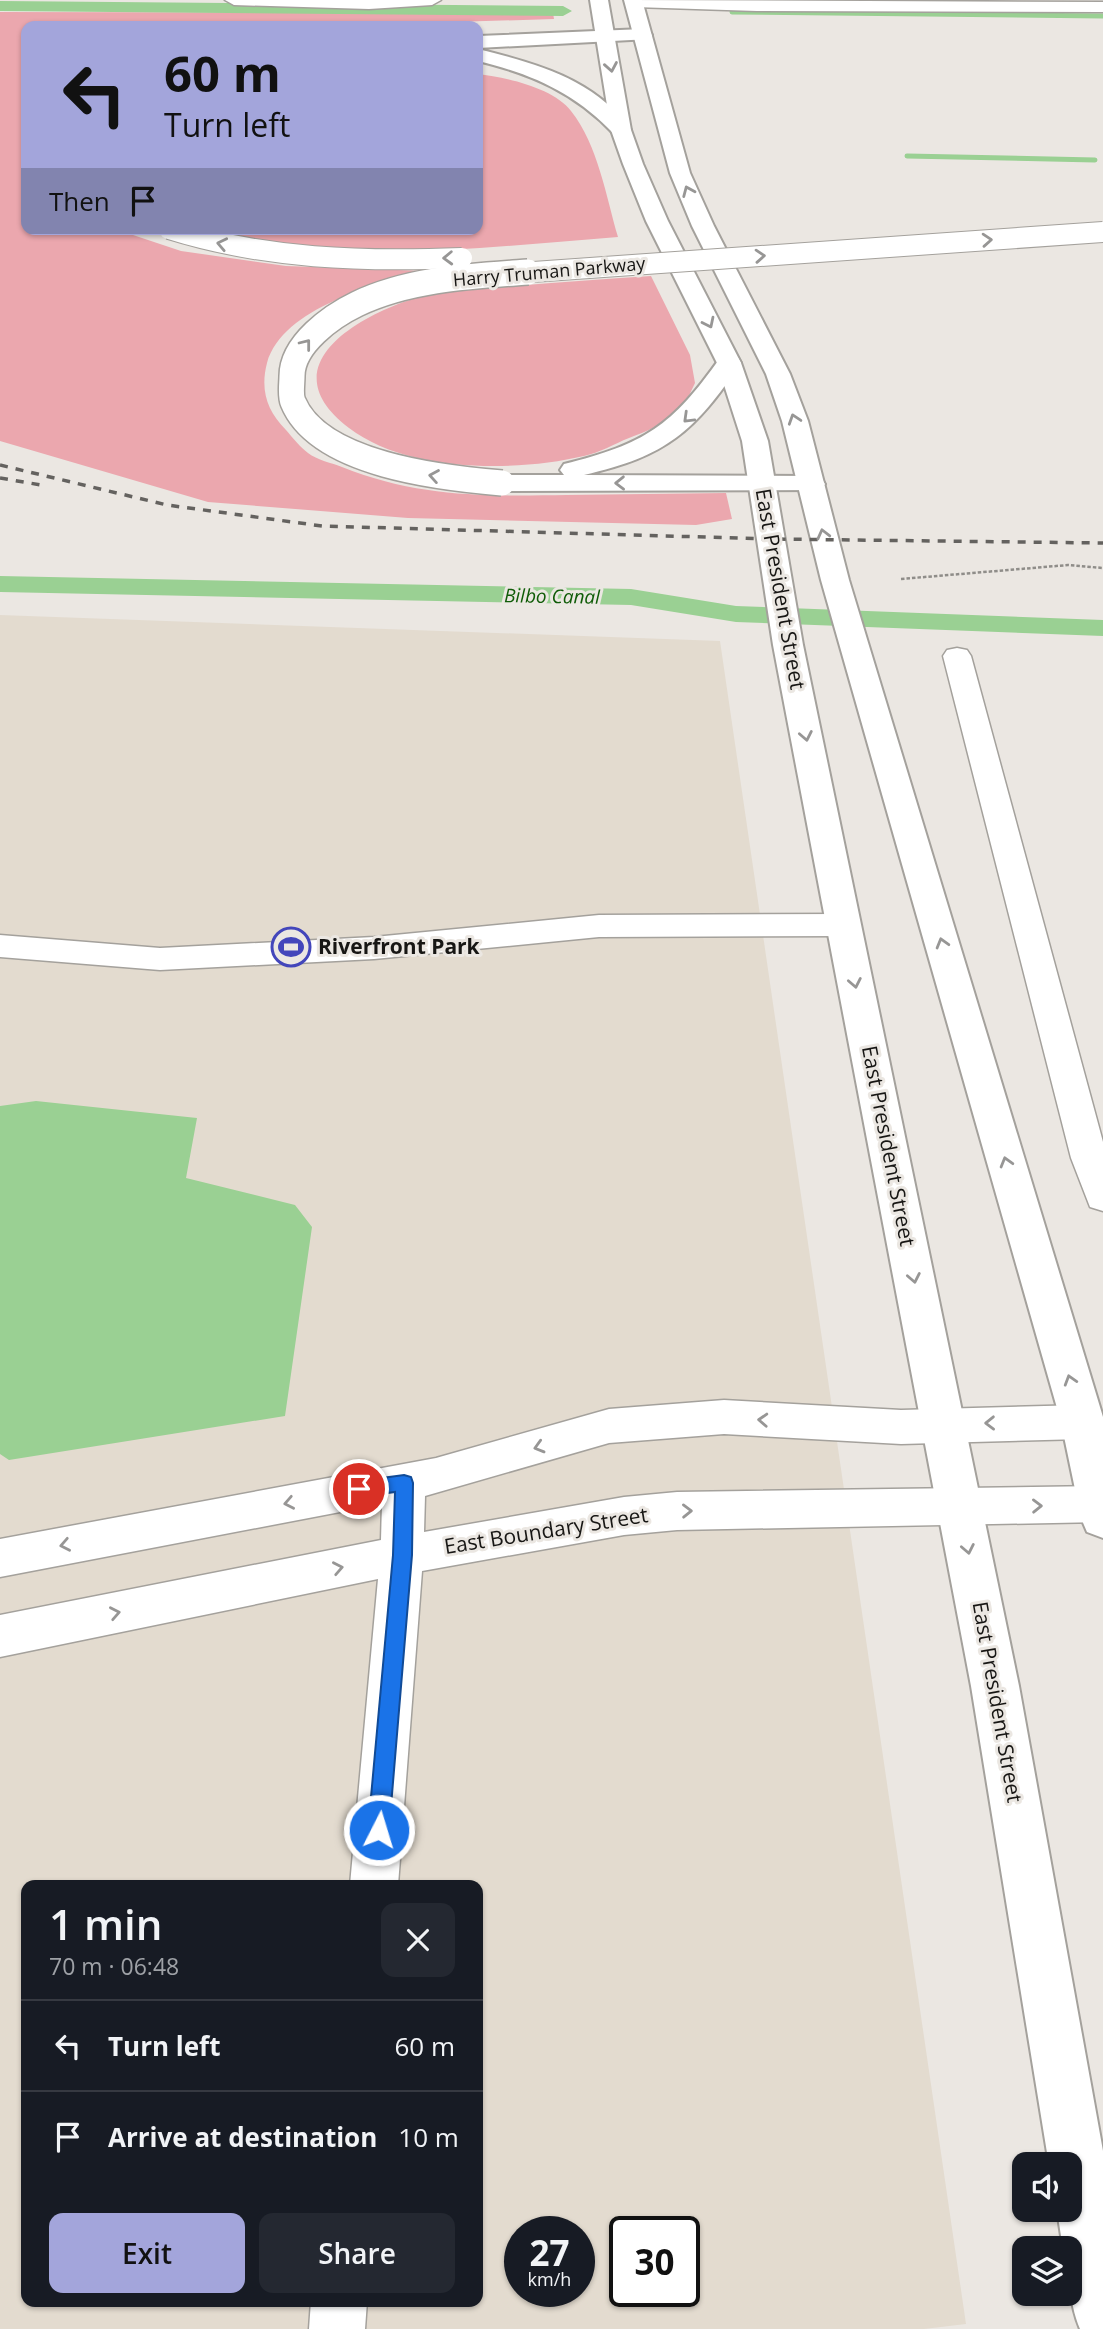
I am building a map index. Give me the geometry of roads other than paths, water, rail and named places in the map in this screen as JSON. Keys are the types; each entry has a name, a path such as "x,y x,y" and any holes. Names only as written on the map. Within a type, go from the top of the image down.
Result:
{"main road":[{"name":"East President Street","path":"599,0 621,130 657,221 729,363 755,441 788,645 995,1686 1103,2314"},
{"path":"634,1 680,173 703,226 778,374 795,421 837,583 1092,1447 1102,1511"},
{"path":"483,42 643,35"},
{"path":"483,56 518,64 585,93 621,130"},
{"name":"Harry Truman Parkway","path":"186,235 262,251 419,259 1103,212"},
{"name":"Harry Truman Parkway","path":"502,483 453,479 406,471 367,458 332,442 310,425 293,400 290,381 300,352 313,335 358,304 428,283 507,274 1103,232"},
{"path":"502,483 585,468 640,451 683,424 701,405 729,363"},
{"path":"502,483 812,484"}],"street":[{"path":"234,0 369,4 432,0"},
{"path":"634,1 757,6 1103,8"},
{"path":"957,656 1089,1158 1103,1197"},
{"path":"0,946 160,959 374,948 599,926 844,925"},
{"path":"0,1558 404,1483 610,1426 724,1418 901,1427 943,1424 1092,1447"},
{"path":"374,1880 402,1555 404,1483"},
{"name":"East Boundary Street","path":"0,1636 402,1555 624,1516 677,1511 960,1508 1102,1511"},
{"path":"337,2329 339,2307"}],"waterway":[{"path":"0,6 563,11"},
{"path":"732,12 1103,16"},
{"path":"907,156 1095,160"},
{"name":"Bilbo Canal","path":"0,584 631,597 736,614 1103,628"}],"railway":[{"path":"0,465 167,505 322,526 772,539 1103,543"},
{"path":"0,478 41,485"}],"place":[{"name":"Riverfront Park","path":"291,947"}]}
